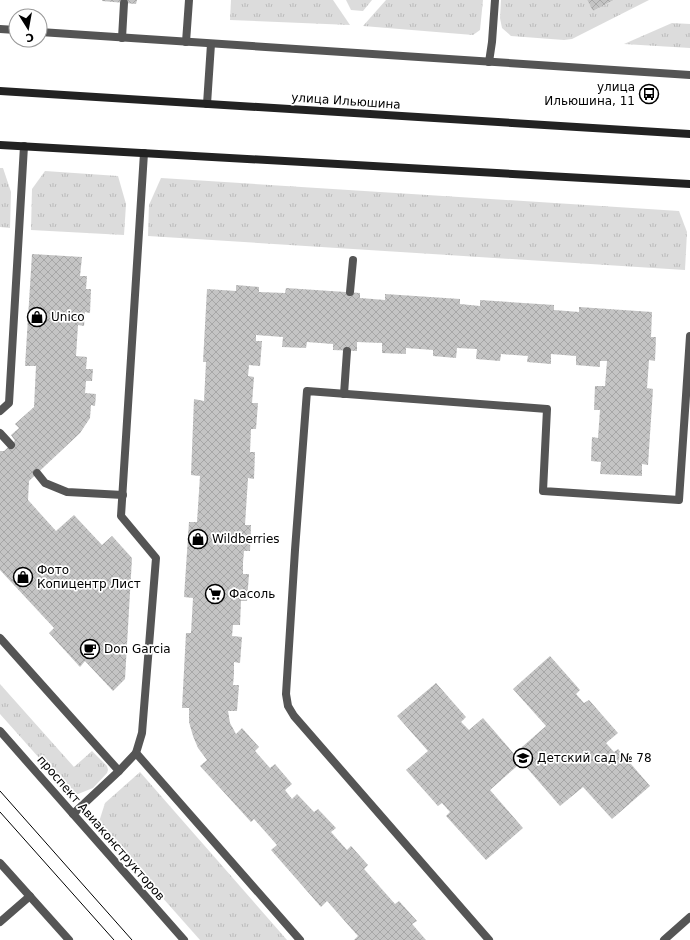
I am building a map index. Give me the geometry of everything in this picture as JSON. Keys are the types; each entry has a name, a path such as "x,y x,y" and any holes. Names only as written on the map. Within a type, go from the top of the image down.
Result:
{"main road":[{"name":"улица Ильюшина","path":"0,91 690,134"},
{"path":"0,145 690,184"}],"street":[{"path":"186,42 189,0"},
{"path":"489,62 495,0"},
{"path":"122,38 124,3"},
{"path":"48,33 690,75"},
{"path":"207,104 211,44"},
{"path":"2,406 9,403 24,146"},
{"path":"73,814 136,753 142,733 156,558 121,516 144,153"},
{"path":"350,292 352,260"},
{"path":"489,940 294,716 288,706 286,694 307,391 547,410 543,491 678,500 690,336"},
{"path":"344,394 347,351"},
{"path":"0,433 11,445"},
{"path":"37,473 46,483 67,492 123,494"},
{"path":"0,638 119,770"},
{"name":"проспект Авиаконструкторов","path":"0,731 184,940"},
{"path":"136,753 300,940"},
{"path":"0,862 69,940"},
{"path":"0,922 30,896"},
{"path":"664,940 690,917"}],"green space":[{"path":"231,0 333,0 350,25 230,20"},
{"path":"346,0 372,0 363,11 351,10"},
{"path":"386,0 483,0 480,30 473,35 363,26"},
{"path":"501,0 587,0 593,11 614,0 649,0 572,39 564,40 511,36 502,28 500,18"},
{"path":"672,23 690,24 690,48 624,44"},
{"path":"0,168 3,168 11,192 10,228 0,227"},
{"path":"45,171 118,176 126,204 124,235 31,230 32,189"},
{"path":"161,178 679,211 687,232 685,270 148,236 149,205"},
{"path":"0,684 74,767 92,751 107,766 107,773 93,788 73,796 0,714"},
{"path":"140,772 287,940 200,940 98,825 105,803"}],"building":[{"path":"102,0 137,0 136,4"},
{"path":"587,0 614,0 593,11"},
{"path":"32,254 82,257 80,276 87,276 86,289 91,289 90,313 85,312 84,326 78,325 76,356 87,357 86,369 93,369 92,381 86,381 85,393 96,394 95,406 91,405 90,418 80,433 29,481 28,500 56,531 74,515 102,545 112,536 132,558 125,679 113,691 85,661 80,667 49,633 54,628 0,570 0,451 4,451 15,441 11,435 19,428 15,424 34,407 36,366 25,366"},
{"path":"236,285 259,287 259,292 285,293 286,288 360,293 360,298 385,300 385,294 460,299 460,304 480,306 480,300 554,305 554,310 579,312 579,307 652,312 651,337 656,337 655,361 649,360 647,388 653,389 648,465 642,464 642,476 600,474 601,462 591,461 592,437 598,438 600,410 594,410 595,386 605,386 607,361 600,361 600,367 576,365 576,356 551,354 551,364 527,362 528,356 501,354 500,361 476,359 477,349 457,348 456,358 433,356 433,350 406,348 406,354 382,353 382,343 357,342 357,351 333,350 333,344 307,342 306,348 282,347 283,337 256,335 256,341 262,341 260,366 249,365 248,376 254,377 252,403 258,403 256,429 251,429 250,452 255,452 254,479 248,478 245,525 251,525 250,551 244,551 243,562 243,574 249,574 247,601 241,601 240,625 233,625 232,636 242,637 240,663 234,662 233,685 239,685 237,711 228,711 230,723 236,734 242,728 259,747 255,751 270,768 275,764 292,784 285,790 292,799 297,794 314,812 318,809 336,828 331,832 347,850 351,846 368,865 364,869 395,904 399,901 417,921 412,924 426,940 354,940 358,936 327,901 321,907 271,850 277,845 254,819 251,822 200,766 207,760 198,748 193,736 189,722 189,708 182,708 186,633 191,633 193,598 184,597 189,522 197,522 200,476 191,475 194,399 204,401 206,362 203,362 207,289 236,291"},
{"path":"550,656 580,690 576,694 584,703 589,700 618,733 606,743 614,752 618,749 650,786 612,819 583,787 560,806 527,768 531,765 525,759 490,790 523,828 486,860 446,816 450,812 442,803 438,806 406,770 428,751 397,716 436,683 466,717 461,722 469,730 483,718 514,754 546,726 513,689"}],"tram line":[{"path":"0,791 132,940"},
{"path":"0,812 114,940"}],"place":[{"name":"улица Ильюшина, 11","path":"649,94"},
{"name":"Unico","path":"37,317"},
{"name":"Wildberries","path":"198,539"},
{"name":"Фото Копицентр Лист","path":"23,577"},
{"name":"Фасоль","path":"215,594"},
{"name":"Don Garcia","path":"90,649"},
{"name":"Детский сад № 78","path":"523,758"}]}
